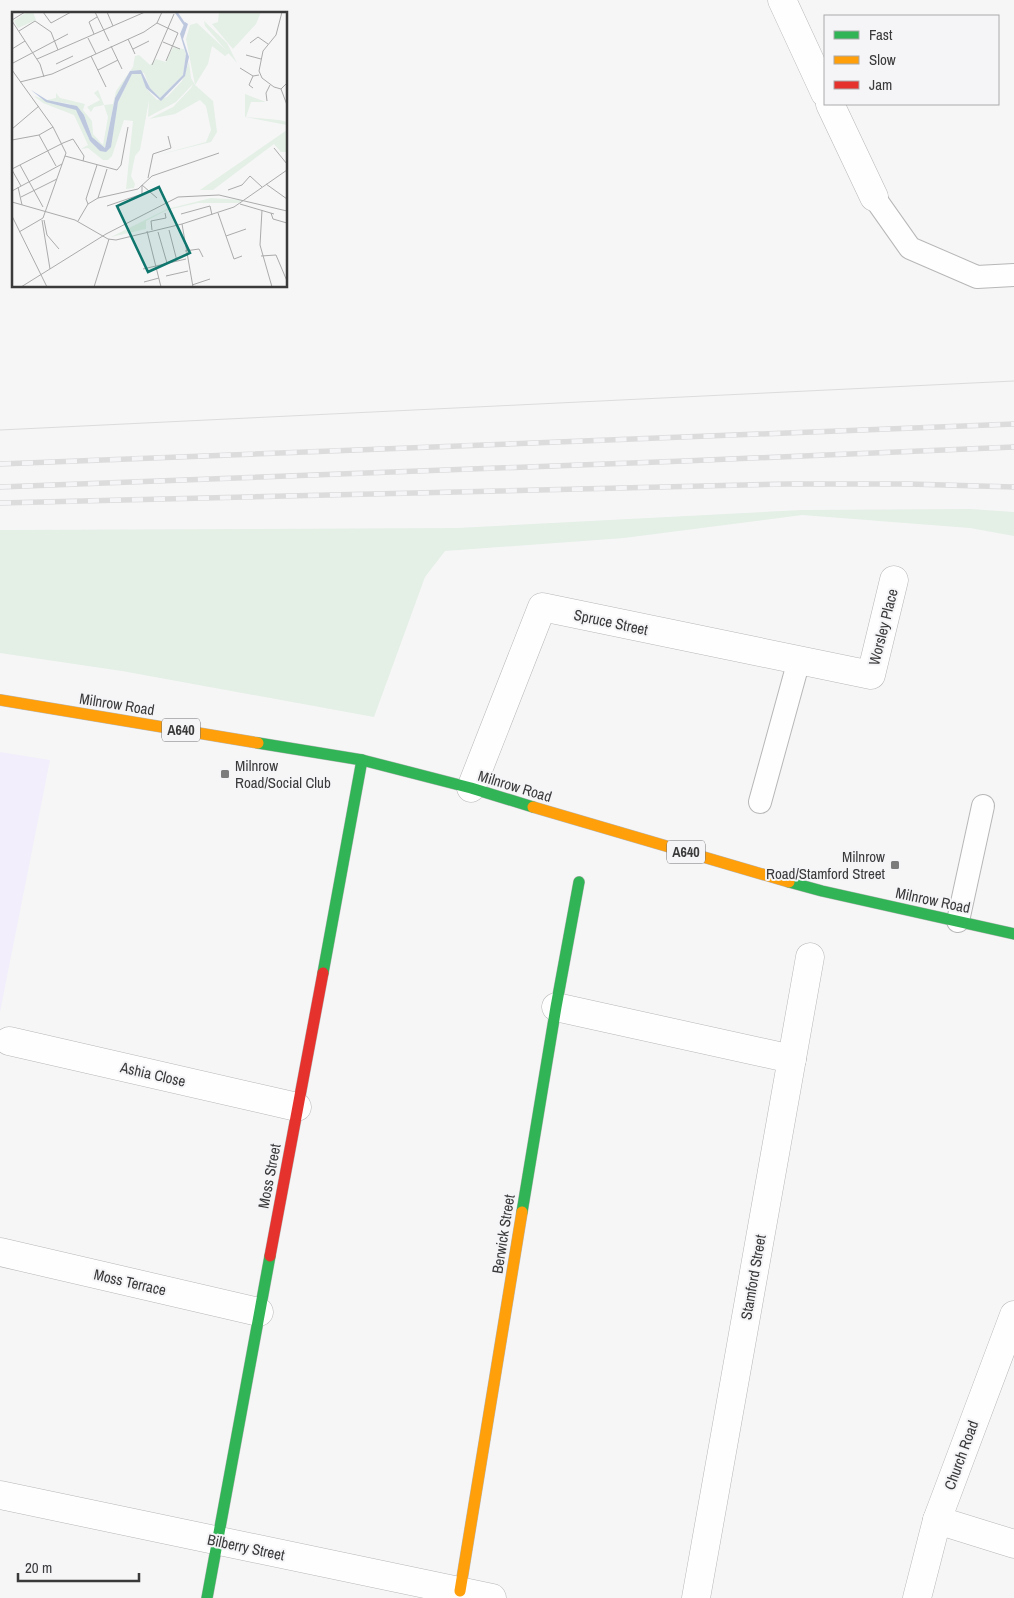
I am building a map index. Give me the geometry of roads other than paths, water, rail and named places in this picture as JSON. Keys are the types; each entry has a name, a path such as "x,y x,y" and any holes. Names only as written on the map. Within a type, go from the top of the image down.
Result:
{"street":[{"path":"782,0 824,91"},
{"path":"830,105 874,197"},
{"name":"Worsley Place","path":"871,675 894,580"},
{"name":"Spruce Street","path":"471,788 542,607 871,675"},
{"name":"Milnrow Road","path":"0,700 362,760 471,788 593,826 822,891 1014,934"},
{"name":"Moss Street","path":"207,1598 362,760"},
{"name":"Berwick Street","path":"460,1591 556,1007 579,882"},
{"name":"Stamford Street","path":"696,1598 810,956"},
{"path":"556,1007 792,1060"},
{"name":"Ashia Close","path":"9,1041 297,1107"},
{"name":"Moss Terrace","path":"0,1252 259,1312"},
{"name":"Church Road","path":"917,1598 937,1520 1014,1315"},
{"name":"Bilberry Street","path":"0,1495 492,1598"},
{"path":"937,1520 1014,1544"}],"lane":[{"path":"874,197 910,248 977,277 1014,275"},
{"path":"760,802 799,660"},
{"path":"958,921 983,806"}],"tram line":[{"path":"0,430 1014,381"}],"railway":[{"path":"0,464 1014,424"},
{"path":"0,487 1014,447"},
{"path":"0,503 787,484 909,484 1014,487"}],"place":[{"name":"Milnrow Road/Social Club","path":"225,774"},
{"name":"Milnrow Road/Stamford Street","path":"895,865"}]}
